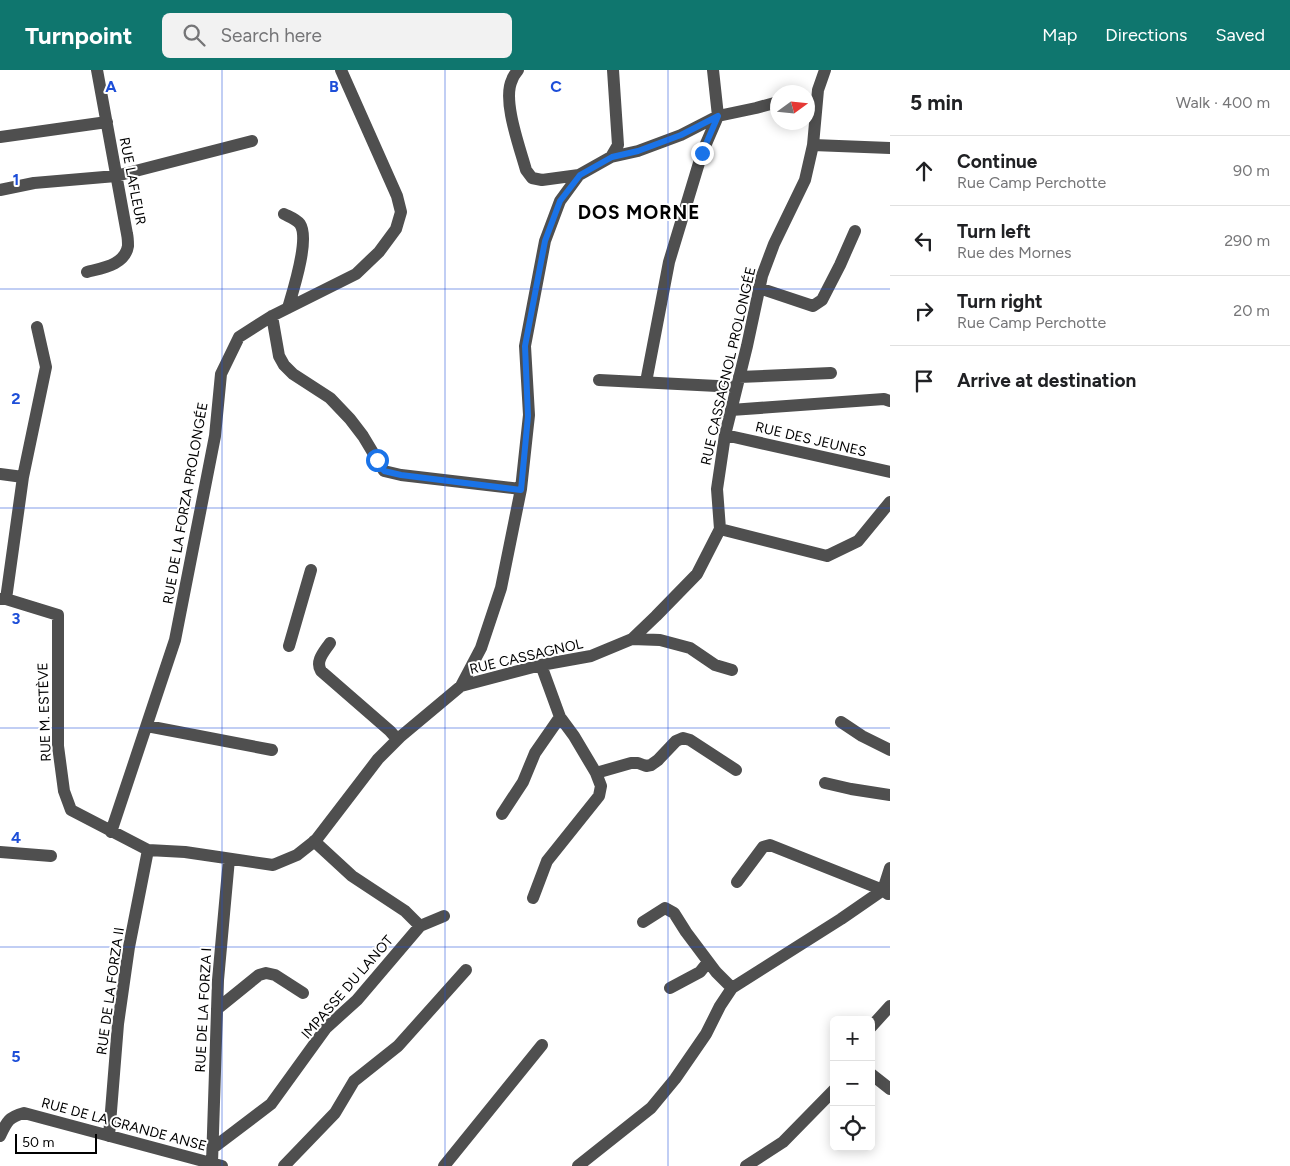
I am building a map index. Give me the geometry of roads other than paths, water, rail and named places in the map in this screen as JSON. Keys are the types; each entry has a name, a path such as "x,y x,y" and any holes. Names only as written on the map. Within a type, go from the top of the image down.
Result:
{"street":[{"name":"RUE LAFLEUR","path":"87,272 114,264 124,257 128,247 97,70"},
{"name":"RUE DE LA FORZA PROLONGÉE","path":"111,832 175,640 214,436 221,374 239,336 272,316 356,274 379,252 396,229 401,212 397,196 341,70"},
{"path":"518,70 511,80 508,94 509,108 526,170 532,178 542,180 580,175 612,157 638,151 681,135 718,116 770,104"},
{"path":"612,70 618,145 612,157"},
{"path":"646,382 669,262 702,153 718,116 713,70"},
{"name":"RUE CASSAGNOL PROLONGÉE","path":"815,88 825,71"},
{"path":"0,137 106,122"},
{"name":"RUE CASSAGNOL PROLONGÉE","path":"720,529 717,489 725,435 759,288 774,244 806,180 813,145 813,130"},
{"path":"0,190 34,183 116,176 252,141"},
{"path":"813,145 890,148"},
{"path":"461,686 480,648 501,588 521,490 528,416 525,346 545,241 560,201 580,175"},
{"path":"284,214 295,219 301,225 303,236 302,253 288,308"},
{"path":"759,288 813,306 822,300 855,231"},
{"path":"272,316 279,356 284,365 293,374 330,398 350,419 363,436 384,471 401,475 521,490"},
{"path":"3,599 23,477 46,367 37,327"},
{"path":"599,380 738,382 831,373"},
{"path":"731,410 890,401"},
{"name":"RUE DES JEUNES","path":"725,435 890,472"},
{"path":"0,474 23,477"},
{"path":"720,529 828,556 858,541 890,502"},
{"name":"RUE CASSAGNOL","path":"148,850 185,852 272,865 297,855 314,841 378,759 398,739 461,686 541,665 592,656 632,639 697,574 720,529"},
{"path":"289,646 311,570"},
{"name":"RUE M. ESTÈVE","path":"3,599 58,615 58,746 64,791 70,810 148,850"},
{"path":"632,639 660,640 690,648 715,665 732,670"},
{"path":"330,643 319,660 320,672 398,739"},
{"path":"533,898 547,861 599,796 600,786 596,773 574,736 560,717 541,665"},
{"path":"502,814 522,782 535,753 560,717"},
{"path":"840,722 890,750"},
{"path":"146,726 272,750"},
{"path":"596,773 631,763 646,766 651,764 658,760 676,741 683,738 690,740 736,770"},
{"path":"825,783 890,795"},
{"path":"314,841 352,876 405,911 420,926"},
{"path":"737,882 762,846 770,845 887,893"},
{"name":"RUE DE LA FORZA II","path":"109,1136 118,1024 129,947 148,850"},
{"path":"0,852 51,856"},
{"name":"RUE DE LA FORZA I","path":"217,1164 213,1148 218,980 229,859"},
{"path":"887,893 890,868"},
{"path":"578,1166 651,1108 675,1079 706,1034 720,1006 732,988 887,893"},
{"path":"643,922 665,908 674,913 708,962 732,988"},
{"name":"IMPASSE DU LANOT","path":"213,1148 271,1104 326,1028 358,1000 420,926 444,916"},
{"path":"670,988 700,972 708,962"},
{"path":"284,1166 335,1113 354,1081 398,1046 466,970"},
{"path":"218,1010 259,975 266,973 275,975 303,993"},
{"path":"875,1023 890,1006"},
{"path":"444,1166 542,1045"},
{"path":"875,1077 890,1088"},
{"path":"746,1166 783,1142 830,1094"},
{"name":"RUE DE LA GRANDE ANSE","path":"0,1136 13,1116 24,1113 217,1164"}],"district":[{"name":"DOS MORNE","path":"639,212"}]}
